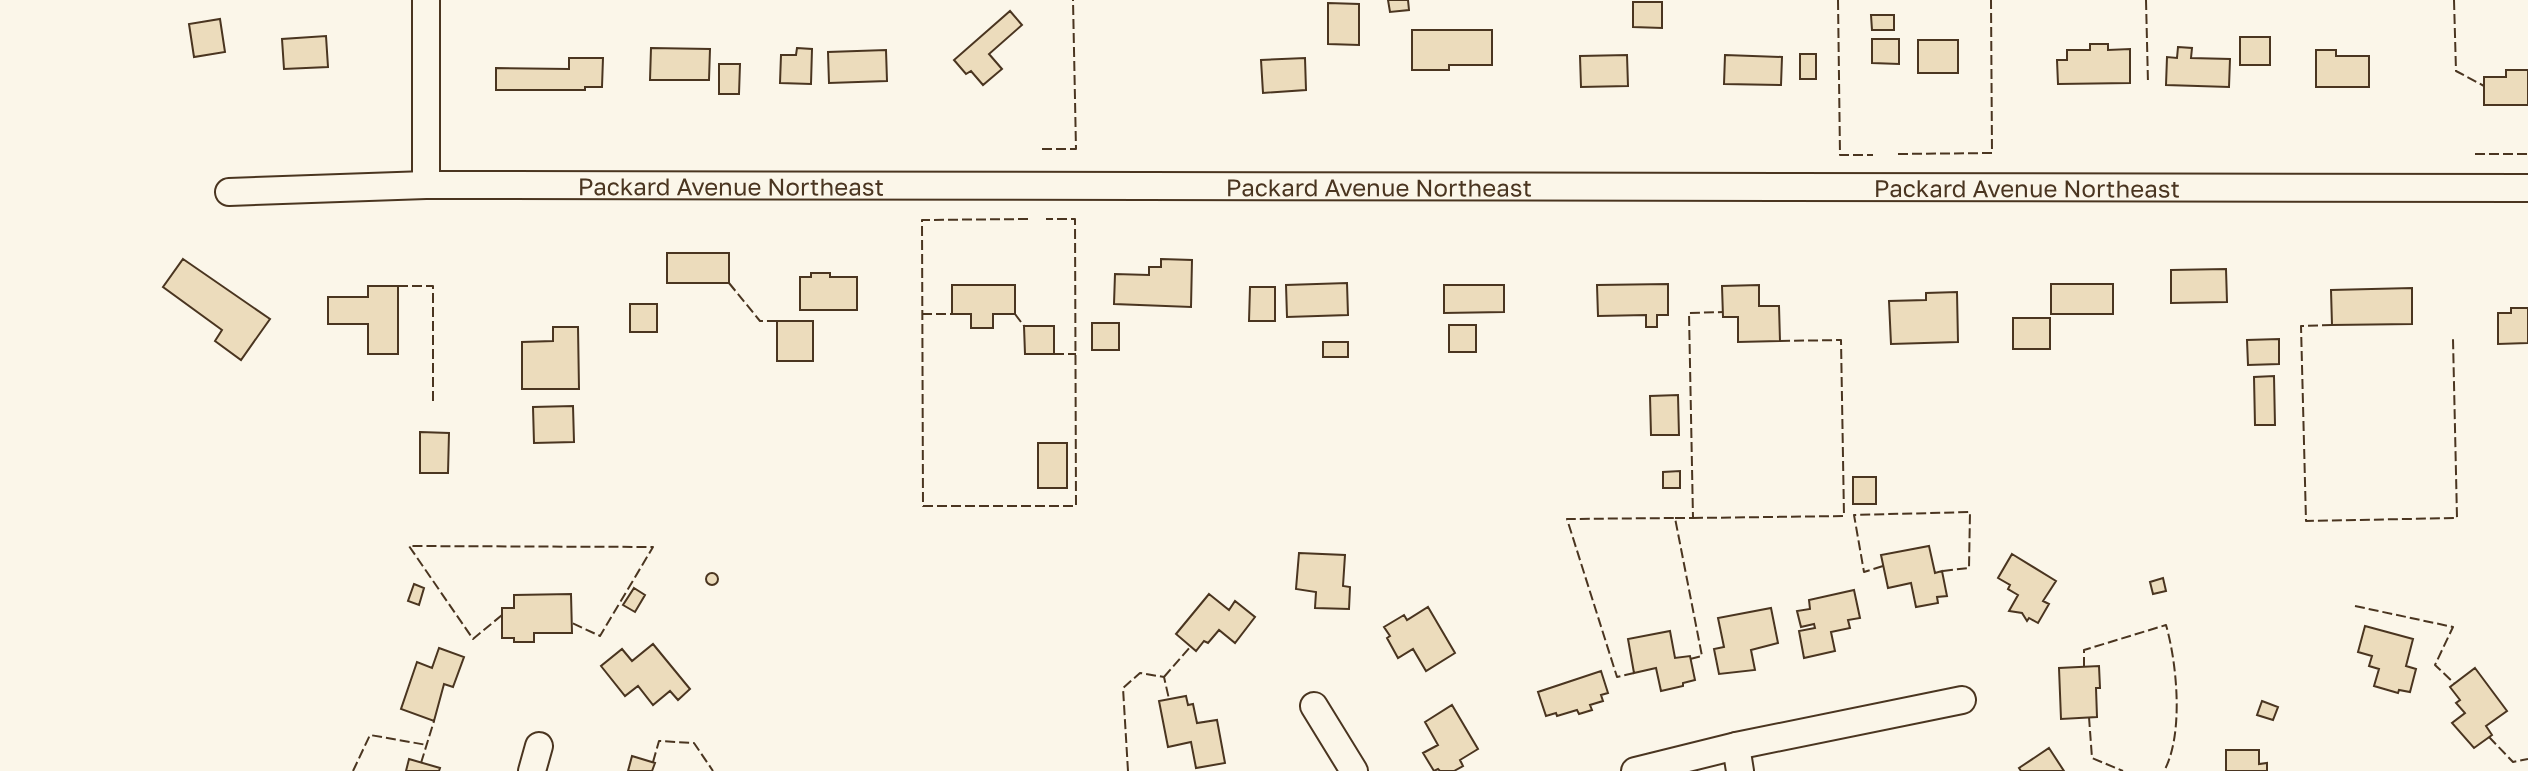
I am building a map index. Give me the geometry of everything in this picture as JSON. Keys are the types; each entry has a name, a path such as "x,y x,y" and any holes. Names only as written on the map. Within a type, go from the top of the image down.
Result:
{"street":[{"path":"426,0 426,185"},
{"name":"Packard Avenue Northeast","path":"229,192 426,185 2528,188"},
{"path":"1635,771 1738,759 1962,700"},
{"path":"1314,706 1354,771"}],"building":[{"path":"1388,0 1408,0 1409,10 1390,12"},
{"path":"1633,2 1662,2 1662,28 1633,27"},
{"path":"1328,3 1359,4 1359,45 1328,44"},
{"path":"1010,11 1022,25 989,54 1002,69 983,85 971,71 966,74 954,60"},
{"path":"1871,15 1894,15 1894,30 1872,30"},
{"path":"220,19 225,52 194,57 189,24"},
{"path":"1412,30 1492,30 1492,65 1449,65 1449,70 1412,70"},
{"path":"326,36 328,67 284,69 282,39"},
{"path":"2240,37 2270,37 2270,65 2240,65"},
{"path":"1872,39 1899,39 1899,64 1872,63"},
{"path":"1918,40 1958,40 1958,73 1918,73"},
{"path":"2090,44 2108,44 2108,50 2130,49 2130,83 2058,84 2057,60 2067,60 2067,50 2090,50"},
{"path":"2178,47 2192,48 2191,58 2230,59 2229,87 2166,85 2167,57 2177,58"},
{"path":"651,48 710,49 709,80 650,80"},
{"path":"797,48 812,49 811,84 780,83 781,55 796,55"},
{"path":"886,50 887,81 829,83 828,52"},
{"path":"2316,50 2336,50 2336,56 2369,56 2369,87 2316,87"},
{"path":"1800,54 1816,54 1816,79 1800,79"},
{"path":"1627,55 1628,86 1581,87 1580,56"},
{"path":"1725,55 1782,57 1781,85 1724,84"},
{"path":"569,58 603,58 602,87 585,87 585,90 496,90 496,68 569,69"},
{"path":"1305,58 1306,90 1263,93 1261,60"},
{"path":"719,64 740,64 739,94 719,94"},
{"path":"2506,70 2528,70 2528,105 2484,105 2484,77 2506,77"},
{"path":"667,253 729,253 729,283 667,283"},
{"path":"183,259 270,319 241,360 215,341 222,330 163,287"},
{"path":"1161,259 1192,260 1191,307 1114,304 1115,274 1149,275 1149,267 1161,267"},
{"path":"2226,269 2227,302 2171,303 2171,270"},
{"path":"811,273 857,277 857,310 800,310 800,277 811,277"},
{"path":"1347,283 1348,315 1287,317 1286,285"},
{"path":"1668,284 1668,315 1657,315 1657,327 1646,327 1646,315 1598,316 1597,285"},
{"path":"2051,284 2113,284 2113,314 2051,314"},
{"path":"952,285 1015,285 1015,314 993,314 993,328 971,328 971,314 952,314"},
{"path":"1444,285 1504,285 1504,312 1444,313"},
{"path":"1759,285 1759,306 1779,306 1780,341 1738,342 1738,317 1723,317 1722,286"},
{"path":"368,286 398,286 398,354 368,354 368,324 328,324 328,297 368,297"},
{"path":"1250,287 1275,287 1275,321 1249,321"},
{"path":"2412,288 2412,324 2332,325 2331,290"},
{"path":"1957,292 1958,342 1891,344 1889,301 1926,300 1926,293"},
{"path":"630,304 657,304 657,332 630,332"},
{"path":"2511,308 2528,308 2528,343 2498,344 2498,313 2511,313"},
{"path":"2013,318 2050,318 2050,349 2013,349"},
{"path":"777,321 813,321 813,361 777,361"},
{"path":"1092,323 1119,323 1119,350 1092,350"},
{"path":"1449,325 1476,325 1476,352 1449,352"},
{"path":"1024,326 1054,326 1054,354 1025,354"},
{"path":"553,327 578,327 579,389 522,389 522,342 553,341"},
{"path":"2279,339 2279,364 2248,365 2247,340"},
{"path":"1323,342 1348,342 1348,357 1323,357"},
{"path":"2274,376 2275,425 2255,425 2254,377"},
{"path":"1678,395 1679,435 1651,435 1650,396"},
{"path":"573,406 574,442 534,443 533,407"},
{"path":"420,432 449,433 448,473 420,473"},
{"path":"1038,443 1067,443 1067,488 1038,488"},
{"path":"1680,471 1680,488 1663,488 1663,472"},
{"path":"1853,477 1876,477 1876,504 1853,504"},
{"path":"1929,546 1935,573 1942,571 1947,596 1937,597 1938,603 1916,607 1911,583 1888,588 1881,555"},
{"path":"1299,553 1345,555 1343,586 1350,587 1349,609 1315,608 1316,592 1296,589"},
{"path":"2012,554 2056,581 2043,601 2049,604 2038,623 2029,618 2027,621 2022,613 2009,611 2018,595 2008,589 2010,585 1998,578"},
{"path":"707,574 717,574 717,584 707,584"},
{"path":"2163,578 2166,591 2153,594 2150,582"},
{"path":"414,584 424,588 419,605 408,601"},
{"path":"634,588 645,595 635,612 623,605"},
{"path":"1854,590 1860,618 1848,620 1850,628 1831,632 1835,651 1804,658 1799,631 1815,628 1814,624 1801,627 1797,611 1810,609 1809,600"},
{"path":"571,594 572,633 534,633 534,642 514,642 514,638 502,638 502,608 514,608 514,595"},
{"path":"1209,594 1229,610 1235,601 1255,617 1235,643 1219,630 1196,651 1176,634"},
{"path":"1428,607 1455,653 1426,671 1413,649 1398,658 1384,627 1404,615 1407,620"},
{"path":"1771,608 1778,643 1751,650 1755,670 1719,674 1714,649 1724,647 1718,618"},
{"path":"2365,626 2413,639 2406,666 2416,669 2410,692 2399,690 2398,693 2374,686 2379,669 2369,666 2372,656 2358,652"},
{"path":"1670,631 1675,658 1690,656 1695,680 1661,691 1656,668 1634,673 1628,639"},
{"path":"653,644 690,689 678,700 670,691 653,705 638,686 625,696 601,666 622,649 632,661"},
{"path":"439,648 464,657 453,687 444,684 434,721 401,709 417,662 432,668"},
{"path":"2099,666 2097,717 2061,719 2059,668"},
{"path":"2475,668 2507,711 2486,726 2492,735 2474,748 2452,723 2465,713 2456,703 2460,700 2450,687"},
{"path":"1601,671 1608,693 1601,695 1603,701 1590,705 1592,710 1546,716 1538,692"},
{"path":"1186,696 1188,705 1193,704 1197,723 1217,720 1225,763 1196,768 1191,742 1168,747 1159,701"},
{"path":"2262,701 2278,707 2273,720 2257,715"},
{"path":"1452,705 1478,749 1460,760 1463,766 1454,771 1434,771 1423,753 1438,745 1425,722"},
{"path":"2049,748 2064,771 2021,771 2019,768"},
{"path":"2226,750 2259,750 2259,764 2267,763 2267,771 2226,771"},
{"path":"632,756 655,763 652,771 628,771"},
{"path":"409,759 440,768 439,771 406,771"}],"fence":[{"path":"1042,149 1076,149 1073,0"},
{"path":"1838,0 1840,155 1873,155"},
{"path":"1898,154 1992,153 1991,0"},
{"path":"2146,0 2148,83"},
{"path":"2454,0 2456,71 2484,86"},
{"path":"2475,154 2528,154"},
{"path":"1028,219 922,220 923,506 1076,506 1075,219 1046,219"},
{"path":"729,283 760,321 777,321"},
{"path":"398,286 433,286 433,402"},
{"path":"1675,518 1693,518 1689,313 1723,312"},
{"path":"922,314 952,314"},
{"path":"1015,314 1024,326"},
{"path":"2332,325 2301,326 2306,521 2457,518 2453,339"},
{"path":"1693,518 1844,516 1841,340 1780,341"},
{"path":"1054,354 1076,354"},
{"path":"1883,566 1864,572 1854,515 1970,512 1969,568 1942,571"},
{"path":"1634,673 1617,677 1567,519 1675,518 1702,656 1690,659"},
{"path":"502,615 473,639 409,546 653,547 600,636 572,623"},
{"path":"2355,606 2453,627 2435,665 2454,683"},
{"path":"2084,667 2084,650 2166,625 2177,699 2174,738 2164,771"},
{"path":"1164,677 1191,646"},
{"path":"1128,771 1123,688 1140,673 1164,677 1169,699"},
{"path":"2089,717 2092,758 2123,771"},
{"path":"421,763 434,721"},
{"path":"353,771 370,735 427,745"},
{"path":"2489,737 2513,762 2528,759"},
{"path":"653,762 659,741 694,743 713,771"}]}
